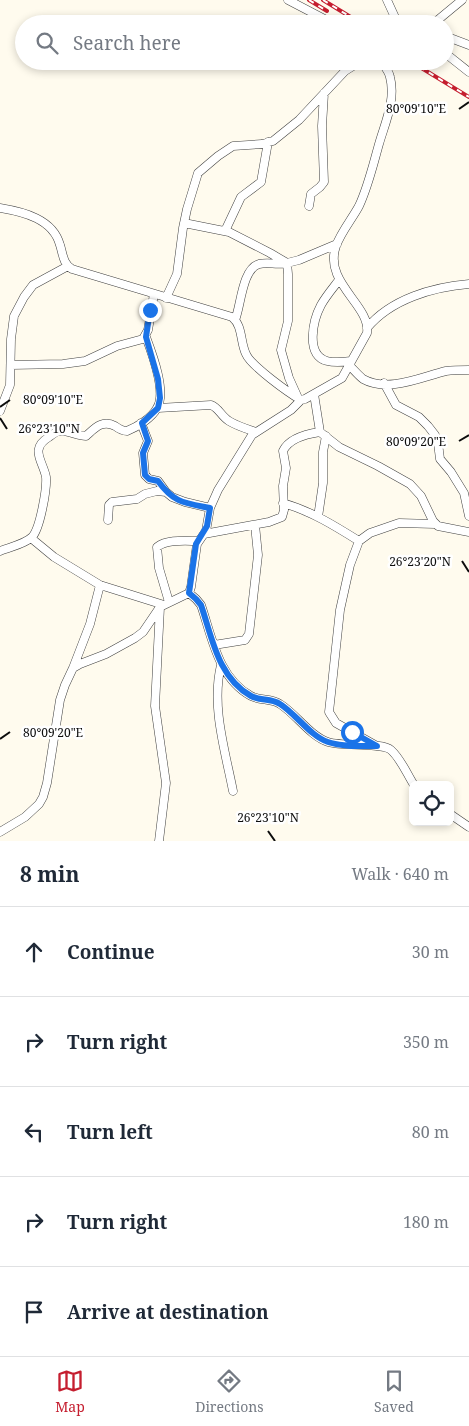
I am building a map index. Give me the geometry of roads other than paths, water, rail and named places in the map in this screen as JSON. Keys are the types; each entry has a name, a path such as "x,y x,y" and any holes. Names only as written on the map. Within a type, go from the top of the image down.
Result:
{"street":[{"path":"288,0 317,15"},
{"path":"387,0 394,15"},
{"path":"444,15 462,0"},
{"path":"454,40 469,46"},
{"path":"454,60 469,72"},
{"path":"166,298 177,274 184,223 198,173 233,146 262,144 287,130 348,70"},
{"path":"189,593 196,546 207,526 210,508 218,490 249,439 256,432 286,414 299,399 314,394 342,378 367,333 363,315 339,280 334,257 337,244 365,193 388,114 391,78 387,70"},
{"path":"309,206 311,194 324,182 324,93"},
{"path":"225,231 242,197 261,182 268,142"},
{"path":"0,208 29,214 51,229 58,239 68,266 78,272 226,315 235,320"},
{"path":"184,223 225,231 270,252 287,263"},
{"path":"299,399 249,358 235,320 244,286 251,270 255,266 262,264 278,265 299,260 337,244"},
{"path":"287,263 288,322 280,350 289,378 299,399"},
{"path":"1,406 10,385 14,316 33,284 68,266"},
{"path":"339,280 320,306 316,319 312,340 315,349 322,359 350,363 364,379 384,383 405,383 445,372 469,370"},
{"path":"367,328 380,315 411,298 436,289 469,284"},
{"path":"0,551 25,542 32,538 36,532 46,485 39,454 39,445 42,442 59,431 83,436 88,435 92,429 100,424 111,424 126,431 142,423 158,408 160,398 158,379 146,337 154,294"},
{"path":"11,365 63,364 85,361 117,346 140,341 146,337"},
{"path":"384,383 396,405 419,417 435,435 440,459 464,493 469,516"},
{"path":"314,394 323,434 323,483 318,517"},
{"path":"158,408 211,404 231,423 256,432"},
{"path":"142,423 148,441 143,453 145,475 149,479 158,481 172,497 210,508"},
{"path":"204,534 276,521 282,517 284,510 283,486 286,468 283,455 285,447 298,438 323,434 339,447 410,484 421,496 435,524 441,528 469,532"},
{"path":"108,520 109,505 112,502 137,499 152,492 166,492"},
{"path":"283,503 318,517 359,541"},
{"path":"377,746 336,722 329,712 340,610 350,565 359,541 370,533 399,523 435,524"},
{"path":"214,645 240,641 248,637 258,562 255,525"},
{"path":"32,538 54,557 100,585 164,605"},
{"path":"159,841 166,783 156,706 164,605 157,547 160,544 173,542 198,541"},
{"path":"0,832 25,817 39,804 43,797 48,783 60,700 90,624 100,585"},
{"path":"189,593 201,605 222,665 234,682 247,693 255,698 270,699 280,704 326,742 342,745 388,747 411,781"},
{"path":"73,668 106,654 135,638 143,632 164,605 189,593"},
{"path":"222,665 218,688 220,724 233,791"},
{"path":"454,817 469,827"}],"railway":[{"path":"309,0 327,11"},
{"path":"323,0 347,15"},
{"path":"425,70 469,97"}]}
